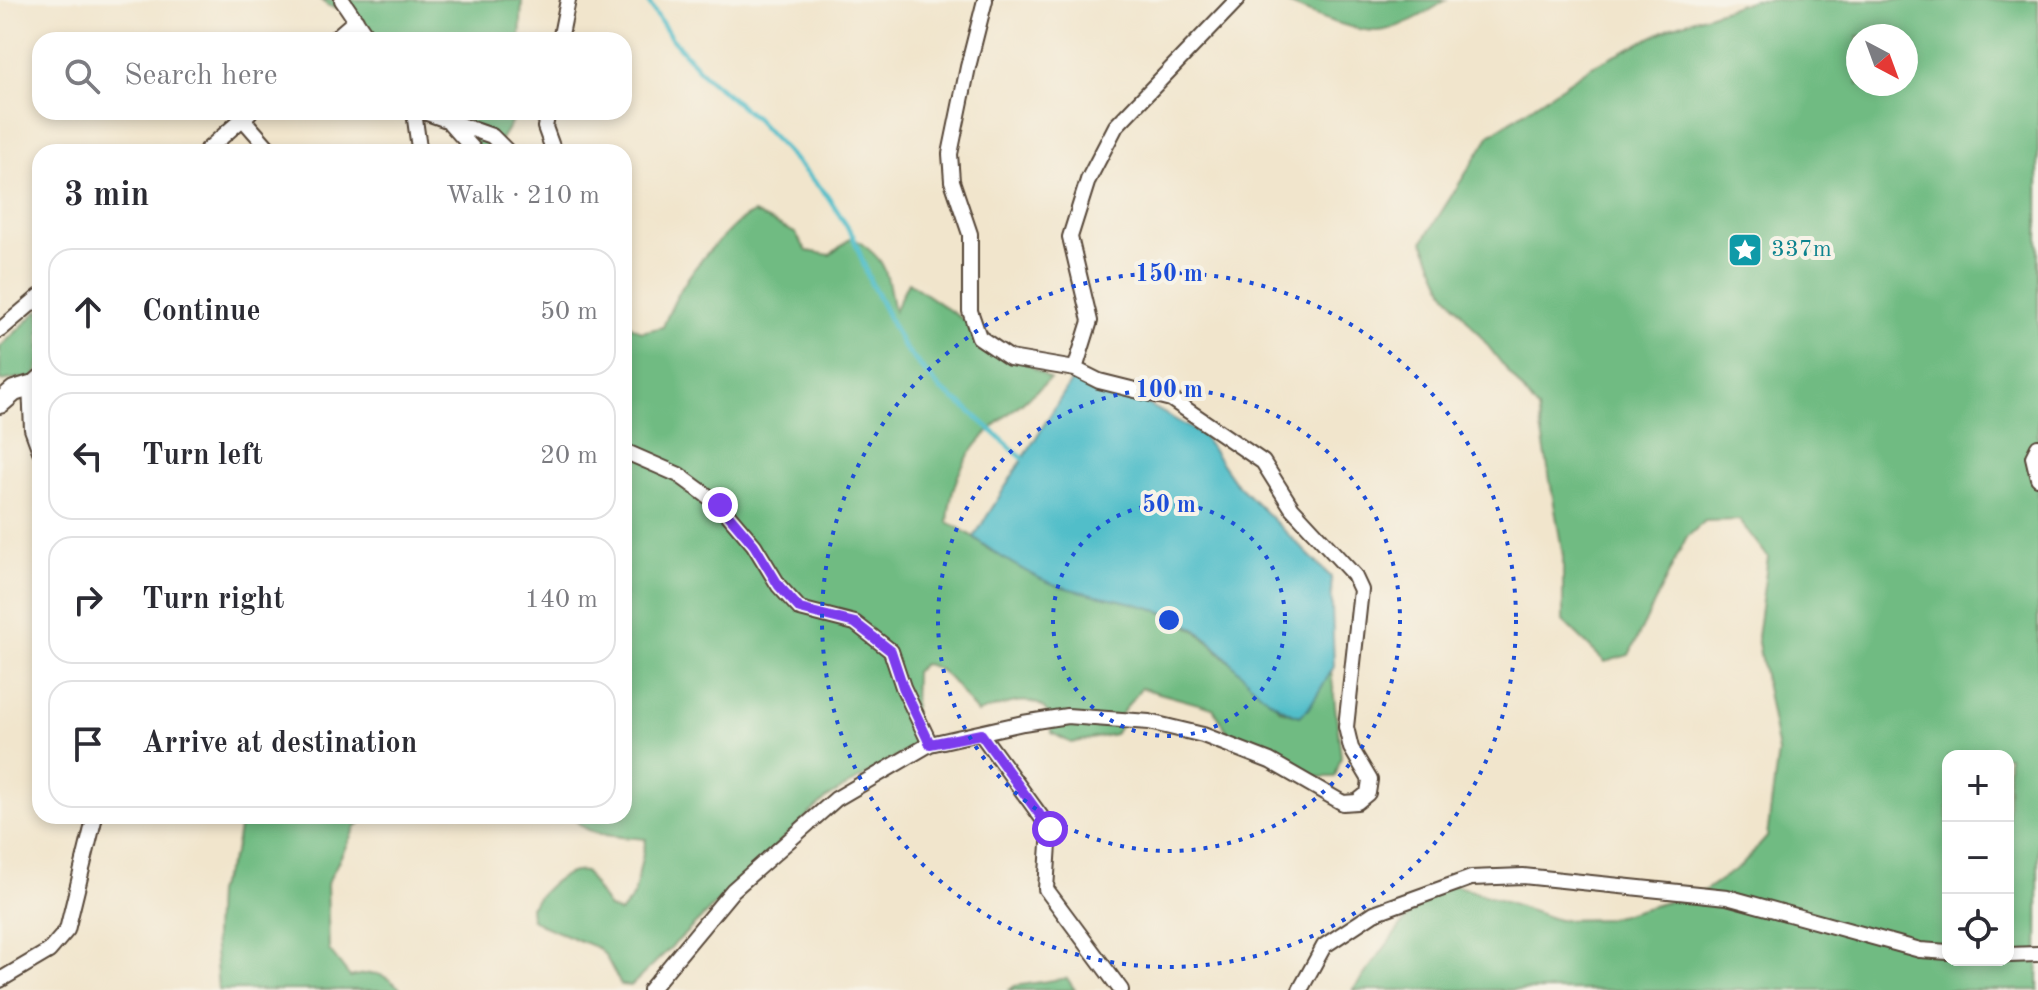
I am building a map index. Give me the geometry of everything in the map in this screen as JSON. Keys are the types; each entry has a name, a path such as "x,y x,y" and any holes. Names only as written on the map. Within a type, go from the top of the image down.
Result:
{"street":[{"path":"342,0 364,32"},
{"path":"562,32 568,0"},
{"path":"650,990 733,890 836,799 930,744 1067,716 1149,722 1203,735 1270,761 1343,803 1357,802 1368,793 1370,780 1351,748 1346,727 1361,590 1354,575 1292,508 1263,462 1171,399 1099,381 1075,369 1010,358 979,337 970,311 970,234 952,181 950,154 985,0"},
{"path":"1075,369 1090,321 1070,237 1088,180 1116,126 1237,0"},
{"path":"342,32 356,20"},
{"path":"214,144 241,120"},
{"path":"250,120 267,144"},
{"path":"415,120 418,144"},
{"path":"448,120 469,144"},
{"path":"450,120 492,136 500,144"},
{"path":"546,120 545,127 551,144"},
{"path":"0,330 32,303"},
{"path":"0,403 14,391 32,383"},
{"path":"2038,447 2033,457 2038,478"},
{"path":"632,454 679,475 720,505 754,545 779,586 800,609 855,623 891,651 903,687 930,744"},
{"path":"981,734 1050,829 1046,889 1121,990"},
{"path":"0,980 49,951 67,930 93,824"},
{"path":"1300,990 1324,946 1374,913 1471,878 1523,876 1727,897 1920,950 1942,952"},
{"path":"2014,955 2038,954"}],"green space":[{"path":"321,0 522,0 520,32 369,32 350,10 329,6"},
{"path":"1279,0 1446,0 1409,22 1374,31 1331,21"},
{"path":"1753,0 2038,0 2038,990 1353,990 1412,911 1449,883 1558,920 1607,919 1702,892 1742,865 1767,837 1778,752 1757,637 1768,557 1739,520 1705,521 1686,538 1629,655 1605,662 1563,621 1563,556 1538,410 1445,291 1423,241 1490,135 1592,66 1674,26"},
{"path":"434,120 513,120 498,144 459,144 446,128"},
{"path":"754,213 795,233 807,251 830,255 852,237 873,253 884,268 894,311 908,282 1050,379 996,424 969,455 952,496 948,522 988,549 1056,585 1152,607 1197,631 1281,710 1300,716 1331,670 1341,757 1335,777 1305,777 1232,739 1213,708 1141,688 1121,714 1121,725 1115,734 1071,743 1052,733 1048,714 1042,707 1025,701 977,713 947,676 923,664 915,672 913,747 827,798 631,986 621,985 598,948 531,918 530,907 547,888 561,877 577,872 585,872 609,908 620,913 634,896 646,839 595,833 580,824 632,824 632,326 642,332 663,327 674,301 695,267 745,217"},
{"path":"32,317 31,381 20,378 0,381 0,347"},
{"path":"240,824 359,824 327,884 329,950 350,977 378,974 402,990 218,990 214,936 216,892 235,852"},
{"path":"1067,978 1075,990 1009,990 1015,986"}],"water":[{"path":"1072,380 1144,402 1202,435 1234,481 1331,577 1334,667 1308,709 1300,716 1285,710 1258,691 1210,642 1182,621 1131,602 1049,583 1015,565 974,537"}],"waterway":[{"path":"647,0 672,39 704,75 755,118 827,195 853,236 870,281 903,346 941,390 964,406 1027,462"}],"place":[{"name":"337m","path":"1745,250"}],"route":[{"path":"720,505 754,545 779,586 800,609 855,623 891,651 903,687 930,744 981,734 1050,829"}]}
